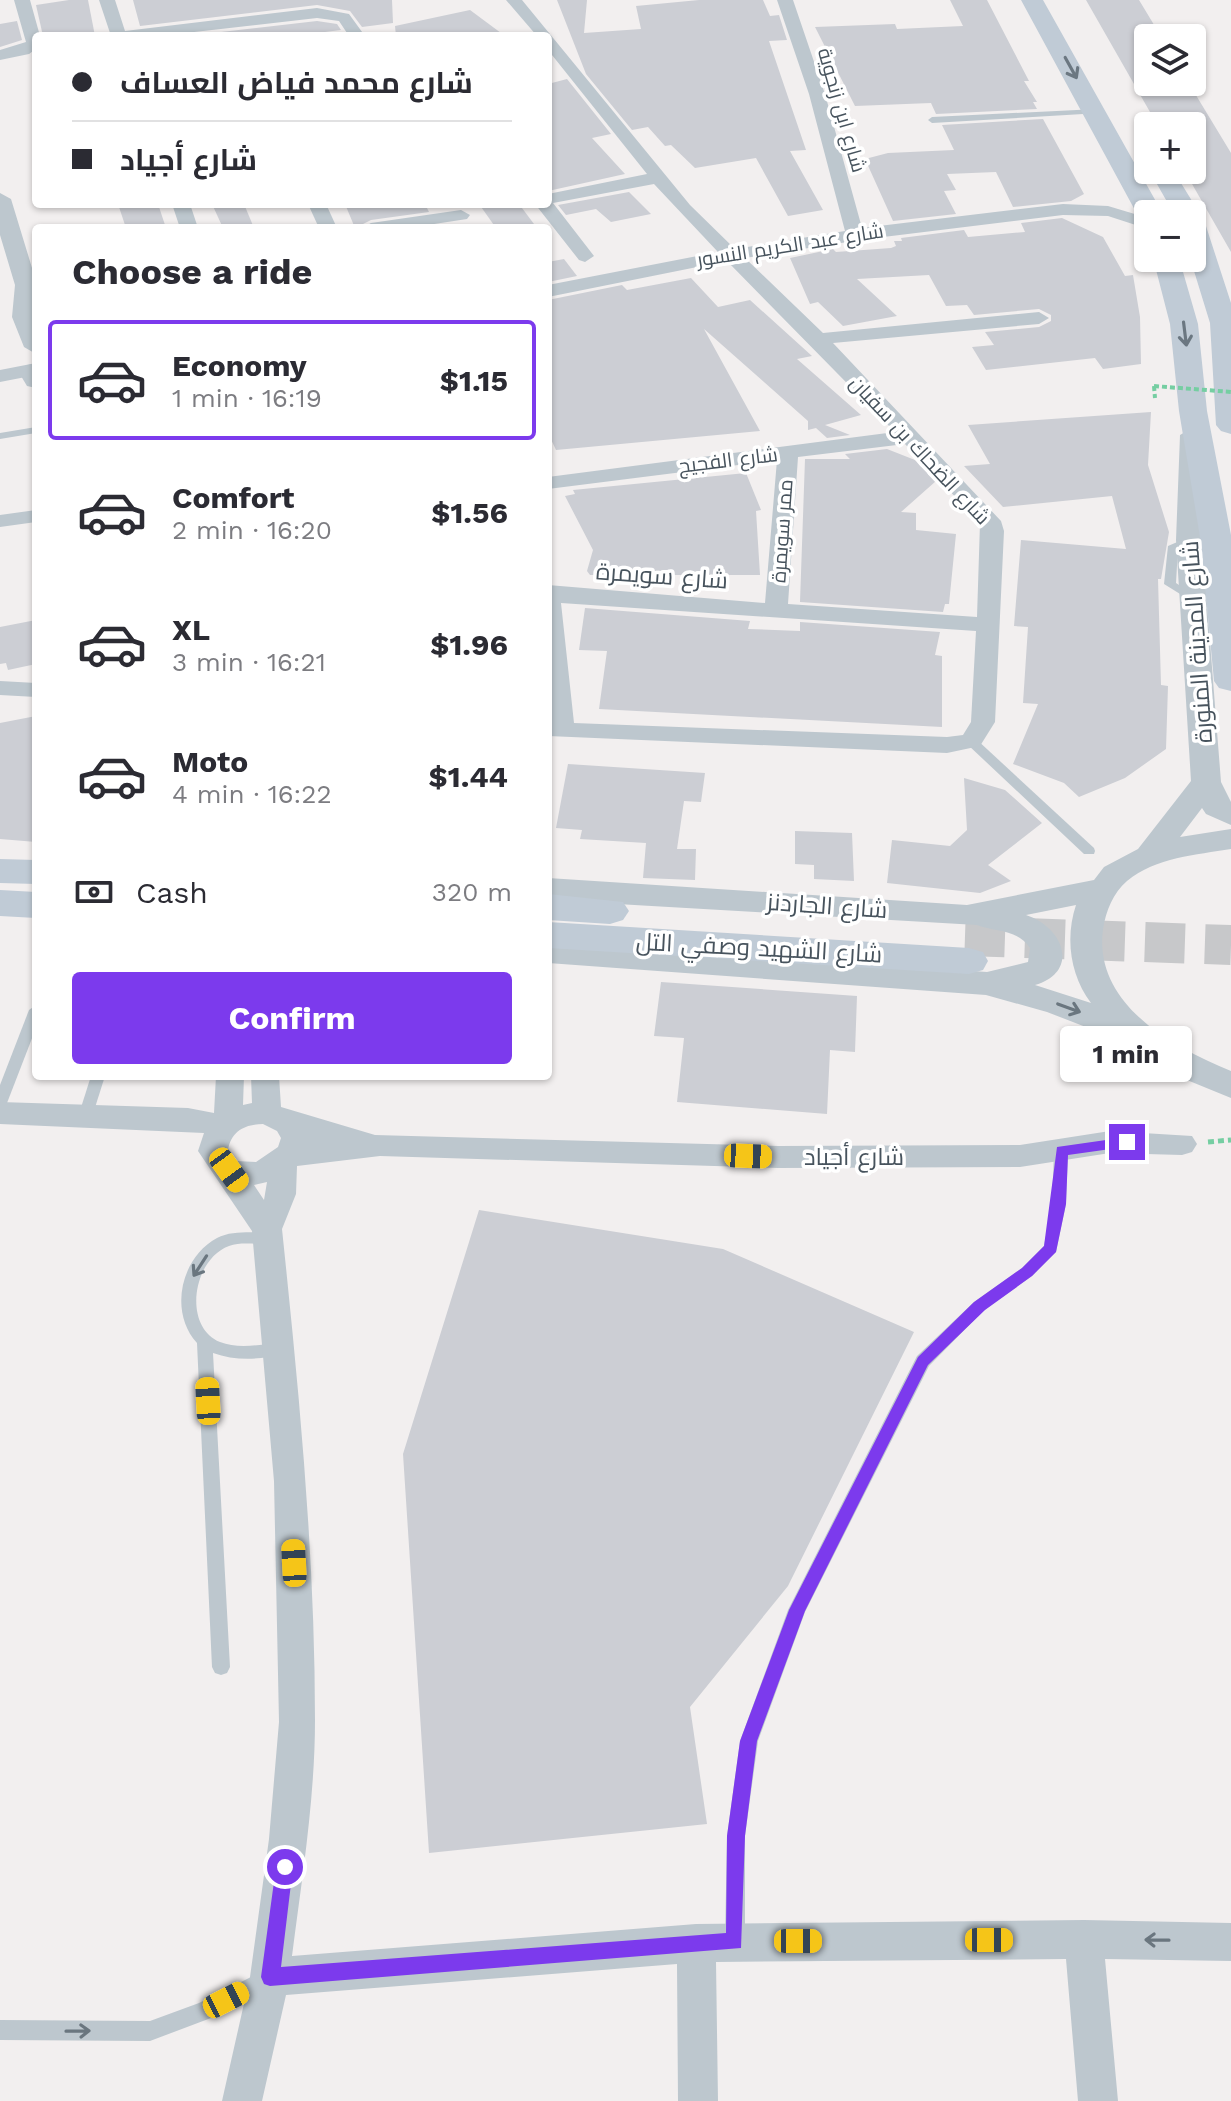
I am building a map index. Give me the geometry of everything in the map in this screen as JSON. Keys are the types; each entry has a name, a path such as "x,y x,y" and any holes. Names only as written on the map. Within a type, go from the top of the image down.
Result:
{"main road":[{"path":"1032,0 1097,111 1120,187 1134,200"},
{"path":"1206,263 1228,325 1231,425"},
{"name":"شارع المدينة المنورة","path":"1170,272 1184,324 1193,411 1217,543 1231,681"},
{"path":"8,898 32,876"},
{"name":"شارع الشهيد وصفي التل","path":"552,907 972,949"},
{"name":"شارع الشهيد وصفي التل","path":"552,935 972,949"}],"street":[{"path":"22,0 32,36"},
{"path":"107,0 118,32"},
{"path":"267,0 273,17"},
{"name":"شارع الضحاك بن سفيان","path":"514,0 542,32"},
{"name":"شارع ابن زنجوية","path":"785,0 817,94 854,232"},
{"path":"192,32 229,30 273,17 328,13 348,20 355,32"},
{"path":"0,55 23,51 32,44"},
{"name":"شارع الضحاك بن سفيان","path":"552,44 656,178 729,254 818,339 990,521 993,531 990,625 983,722 971,741"},
{"path":"552,198 656,178"},
{"name":"شارع عبد الكريم النسور","path":"1033,213 1120,187"},
{"path":"0,199 31,292 24,317 32,337"},
{"path":"547,208 585,256"},
{"name":"شارع عبد الكريم النسور","path":"552,290 854,232 1033,213 1109,210 1134,219"},
{"path":"401,224 461,216"},
{"path":"818,339 1039,318"},
{"path":"0,376 32,371"},
{"path":"0,385 32,382"},
{"name":"شارع المدينة المنورة","path":"1193,411 1189,540 1206,782"},
{"name":"شارع الفجيج","path":"552,482 908,437"},
{"name":"ممر سويمرة","path":"776,609 788,452"},
{"path":"0,521 32,517"},
{"name":"شارع سويمرة","path":"552,594 990,625"},
{"path":"552,662 556,729 947,745 971,741"},
{"path":"0,688 32,690"},
{"path":"1150,855 1206,782 1217,807 1231,815"},
{"path":"1230,1087 1173,1061 1129,1031 1099,995 1084,957 1086,921 1103,889 1123,870 1150,855 1192,842 1231,839"},
{"name":"شارع الجاردنز","path":"552,952 972,949 1103,889"},
{"name":"شارع الجاردنز","path":"552,890 972,949 1059,1004 1129,1031"},
{"path":"230,1080 224,1142 267,1233 291,1481 297,1722 288,1839 270,1977 242,2101"},
{"path":"266,1080 277,1118 295,1137 286,1159 281,1194 267,1233"},
{"path":"0,1113 151,1120 224,1142 257,1174 286,1159"},
{"path":"224,1142 246,1114 277,1118"},
{"name":"شارع أجياد","path":"277,1118 380,1145"},
{"name":"شارع أجياد","path":"286,1159 380,1145 853,1158 1020,1156 1110,1142 1182,1144"},
{"path":"1084,1939 1098,2101"},
{"path":"270,1977 715,1942 1084,1939 1231,1942"},
{"path":"698,2101 715,1942"}],"lane":[{"path":"932,120 1097,111"},
{"path":"0,436 32,431"},
{"path":"971,741 1089,851"},
{"path":"0,1103 32,1020"},
{"path":"85,1117 97,1080"},
{"path":"715,1942 736,1836 749,1741 797,1610 923,1361 979,1306 1027,1272 1051,1248 1059,1204 1061,1151"},
{"path":"221,1667 205,1342 196,1329 188,1295 193,1275 203,1258 224,1241 267,1233"},
{"path":"205,1342 236,1354 276,1349"},
{"path":"0,2030 150,2031 204,2011 270,1977"}],"path":[{"path":"1155,398 1154,386 1230,381"}],"building":[{"path":"88,0 94,32 42,32 36,5"},
{"path":"133,0 392,0 393,23 362,27 350,11 317,5 140,26"},
{"path":"557,0 587,0 584,33 641,29 636,6 699,0 763,0 770,16 779,15 787,40 769,41 806,150 790,151 823,210 788,216 756,158 695,168 671,145 665,146 648,127 632,130 586,74"},
{"path":"950,0 987,0 1029,81 1024,81 1037,102 1033,102 1037,109 936,114 931,103 855,106 815,27 895,24 897,29 963,26"},
{"path":"1086,0 1139,0 1154,24 1134,24 1134,84"},
{"path":"470,10 500,32 396,32 395,26"},
{"path":"17,21 22,40 0,47 0,24"},
{"path":"317,21 337,24 341,30 325,32 221,32"},
{"path":"567,79 611,134 592,138 625,174 552,190 552,83"},
{"path":"1141,96 1196,96 1231,153 1231,252 1206,208 1206,200 1201,200 1192,184 1206,184 1206,112 1150,112"},
{"path":"1043,119 1084,194 1071,201 1013,207 996,172 947,174 956,190 944,191 956,214 893,221 865,159 888,153 954,150 942,125"},
{"path":"629,192 651,214 611,222 596,209 566,215 558,205"},
{"path":"119,208 159,208 165,224 125,224"},
{"path":"214,208 246,208 252,224 221,224"},
{"path":"347,208 427,208 429,212 371,220 363,224 353,224"},
{"path":"482,208 522,208 534,224 493,224"},
{"path":"1062,218 1103,237 1125,276 1133,275 1140,317 1141,364 1103,369 1095,358 986,370 972,347 994,345 985,332 1039,327 1051,321 1051,315 1039,309 974,315 967,305 946,306 929,275 857,279 897,316 843,326 818,302 810,304 790,258 833,249 836,252 891,248 896,246 894,241 902,241 901,238 964,230 968,237 1025,232 1021,223"},
{"path":"564,259 577,276 552,281 552,261"},
{"path":"691,278 718,307 750,300 812,356 797,359 861,415 825,425 850,435 827,438 816,428 808,430 808,421 704,329 760,431 556,450 552,442 552,299 622,285 627,290"},
{"path":"1151,412 1148,465 1169,532 1161,579 1158,579 1161,685 1168,686 1166,749 1125,778 1079,797 1064,783 1013,764 1038,704 1023,703 1028,627 1014,626 1021,540 1126,549 1112,496 1003,507 964,466 990,464 968,425"},
{"path":"887,449 915,460 936,481 901,512 916,513 916,530 956,534 949,604 945,604 943,612 800,602 805,459 850,459 845,454"},
{"path":"746,473 761,510 756,511 760,575 590,575 587,571 593,550 565,496 575,494 573,490"},
{"path":"585,608 750,621 748,629 800,631 800,622 940,632 935,655 942,656 942,727 599,709 607,651 579,650"},
{"path":"32,621 32,665 8,670 6,663 0,664 0,627"},
{"path":"32,717 32,842 0,839 0,723"},
{"path":"568,764 705,773 701,802 684,801 677,849 696,849 695,880 643,878 646,843 580,839 582,830 556,828"},
{"path":"964,778 1005,790 1042,823 988,865 1011,881 980,893 887,883 892,840 950,846 967,830"},
{"path":"795,831 852,833 854,881 814,879 814,865 795,864"},
{"path":"661,982 857,996 855,1052 830,1050 827,1114 677,1102 684,1038 654,1036"},
{"path":"479,1210 723,1249 914,1332 788,1586 690,1707 707,1824 429,1853 403,1454"}],"tunnel":[{"path":"965,936 1231,945"}],"route":[{"path":"285,1867 270,1977 735,1941 736,1836 749,1741 797,1610 923,1361 979,1306 1027,1272 1051,1248 1059,1204 1061,1151 1085,1145 1127,1142"}]}
